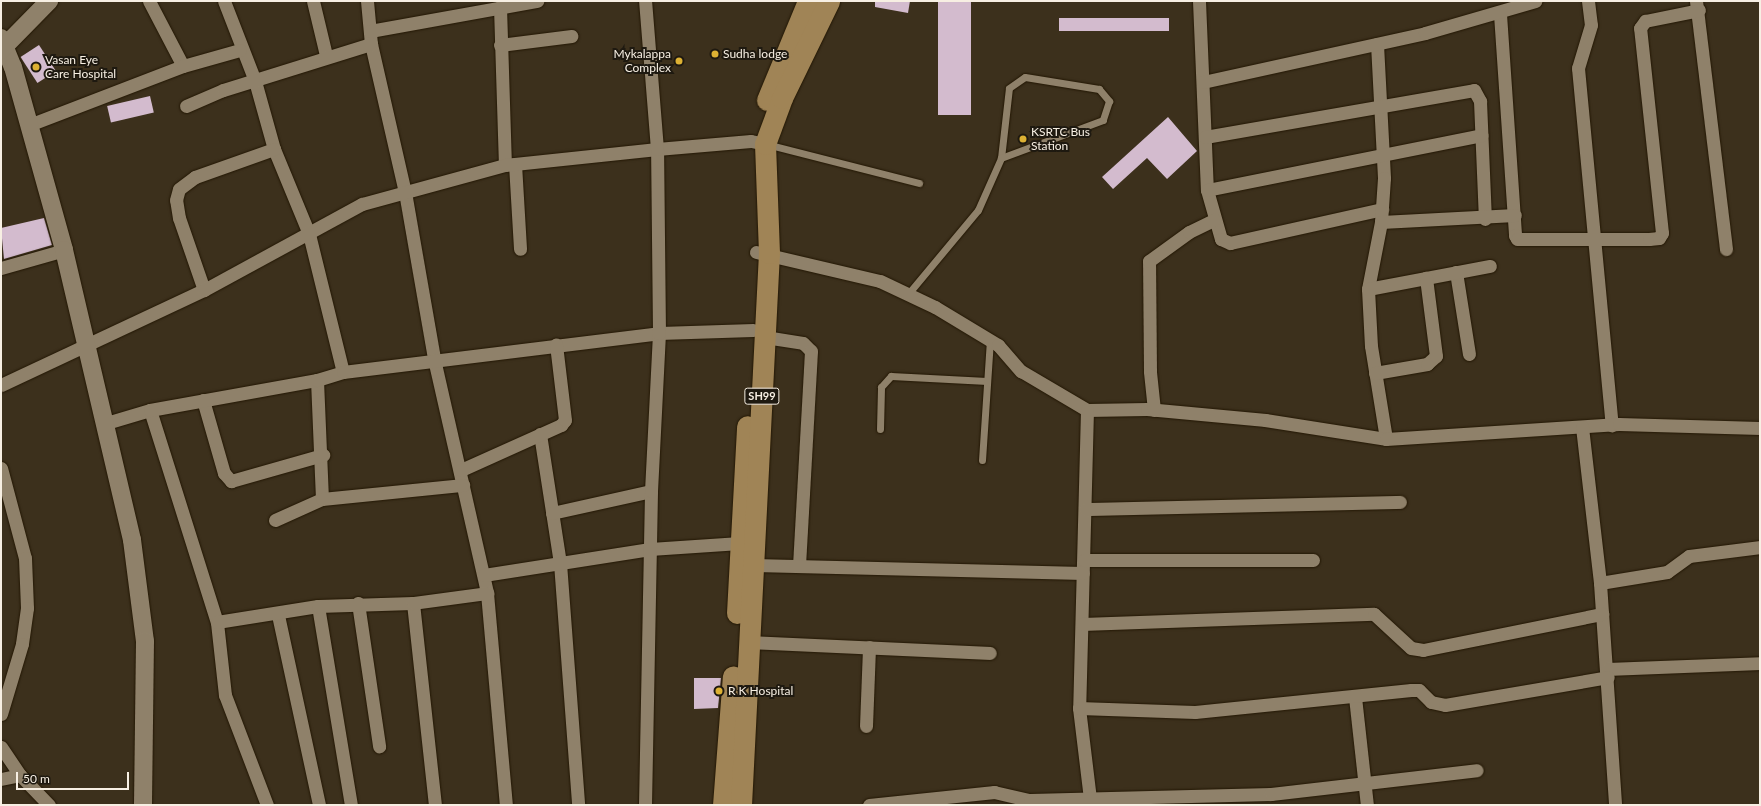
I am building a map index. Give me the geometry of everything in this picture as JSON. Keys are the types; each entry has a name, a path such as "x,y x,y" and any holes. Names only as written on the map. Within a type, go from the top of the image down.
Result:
{"main road":[{"name":"SH99","path":"741,805 754,565 762,252 758,143 808,1"},
{"name":"SH99","path":"758,143 782,98 829,1"},
{"name":"SH99","path":"723,805 740,543 759,333"}],"street":[{"path":"49,1 2,45 29,126 64,250 87,342 103,424 132,540 145,641 143,805"},
{"path":"149,1 183,66"},
{"path":"224,1 240,50 255,81 274,149 309,234 343,372"},
{"path":"313,1 326,56"},
{"path":"367,1 371,44 405,192 434,359 461,470 463,485 484,575 487,593 506,805"},
{"path":"370,31 516,2 537,1"},
{"path":"645,1 657,148 659,333 651,491 645,805"},
{"path":"1199,1 1208,190 1214,220 1221,239 1230,243 1382,215 1486,218 1515,215"},
{"path":"1203,82 1377,44 1500,14 1535,1"},
{"path":"1588,1 1591,25 1578,68 1593,239 1612,425"},
{"path":"500,6 500,45 510,164 520,249"},
{"path":"1500,14 1517,239 1649,239 1659,238 1662,233 1640,28 1645,21 1697,6 1726,249"},
{"path":"500,45 571,36"},
{"path":"186,106 326,56 371,44"},
{"path":"1377,44 1381,105 1382,215 1368,289 1375,373 1386,439"},
{"path":"29,126 183,66 240,50"},
{"path":"1205,137 1381,105 1474,90 1480,101 1486,218"},
{"path":"1208,190 1382,153 1482,135"},
{"path":"1,385 87,342 204,290 362,204 510,164 657,148 758,143"},
{"path":"204,290 179,218 176,200 179,189 195,177 274,149"},
{"path":"1154,410 1150,371 1149,261 1189,232 1214,220"},
{"path":"1,268 64,250"},
{"path":"762,252 880,281 908,294 990,340 1021,371 1087,410 1154,410 1265,420 1386,439 1612,425 1760,428"},
{"path":"1368,289 1490,266"},
{"path":"1456,272 1469,354"},
{"path":"1375,373 1427,364 1436,356 1426,278"},
{"path":"103,424 150,410 317,380 343,372 434,359 659,333 759,333 803,343 811,351 799,566"},
{"path":"461,470 561,425 565,420 556,345"},
{"path":"317,380 322,454 322,499"},
{"path":"203,400 224,473 231,481 322,454"},
{"path":"150,410 217,622 225,695 268,805"},
{"path":"1087,410 1079,708 1090,799"},
{"path":"1582,427 1600,583 1608,673 1615,805"},
{"path":"540,434 560,563 578,805"},
{"path":"1,468 25,558 28,608 22,644 1,714"},
{"path":"275,520 322,499 463,485"},
{"path":"552,512 651,491"},
{"path":"1085,510 1400,502"},
{"path":"484,575 650,549 740,543"},
{"path":"1600,583 1667,572 1689,556 1760,547"},
{"path":"754,565 1084,566 1313,560"},
{"path":"217,622 278,615 318,606 358,603 413,603 487,593"},
{"path":"358,603 379,746"},
{"path":"413,603 435,805"},
{"path":"318,606 351,805"},
{"path":"1082,624 1374,614 1410,648 1423,650 1602,614"},
{"path":"278,615 319,805"},
{"path":"749,642 990,653"},
{"path":"866,726 869,647"},
{"path":"1079,708 1195,712 1419,690 1431,702 1445,705 1608,673 1760,663"},
{"path":"1355,696 1363,786 1368,805"},
{"path":"1,747 20,775 49,805"},
{"path":"869,805 994,792 1030,800 1072,802 1090,799 1271,794 1363,786 1477,770"},
{"path":"1,779 20,775"}],"lane":[{"path":"908,294 978,210 1001,158 1009,88 1025,78 1099,89 1109,101 1103,120 1001,158"},
{"path":"758,143 919,183"},
{"path":"982,460 990,340"},
{"path":"880,429 881,387 891,376 987,381"}],"building":[{"path":"875,1 910,1 908,13 875,7"},
{"path":"938,1 971,1 971,115 938,115"},
{"path":"1059,18 1169,18 1169,31 1059,31"},
{"path":"39,45 56,71 37,83 21,57"},
{"path":"150,96 154,113 111,122 107,106"},
{"path":"1168,117 1197,151 1167,179 1147,158 1113,189 1102,177"},
{"path":"44,218 52,245 4,259 1,228"},
{"path":"694,678 721,678 718,708 694,709"}],"place":[{"name":"Sudha lodge","path":"715,54"},
{"name":"Mykalappa Complex","path":"679,61"},
{"name":"Vasan Eye Care Hospital","path":"36,67"},
{"name":"KSRTC Bus Station","path":"1023,139"},
{"name":"R K Hospital","path":"719,691"}]}
